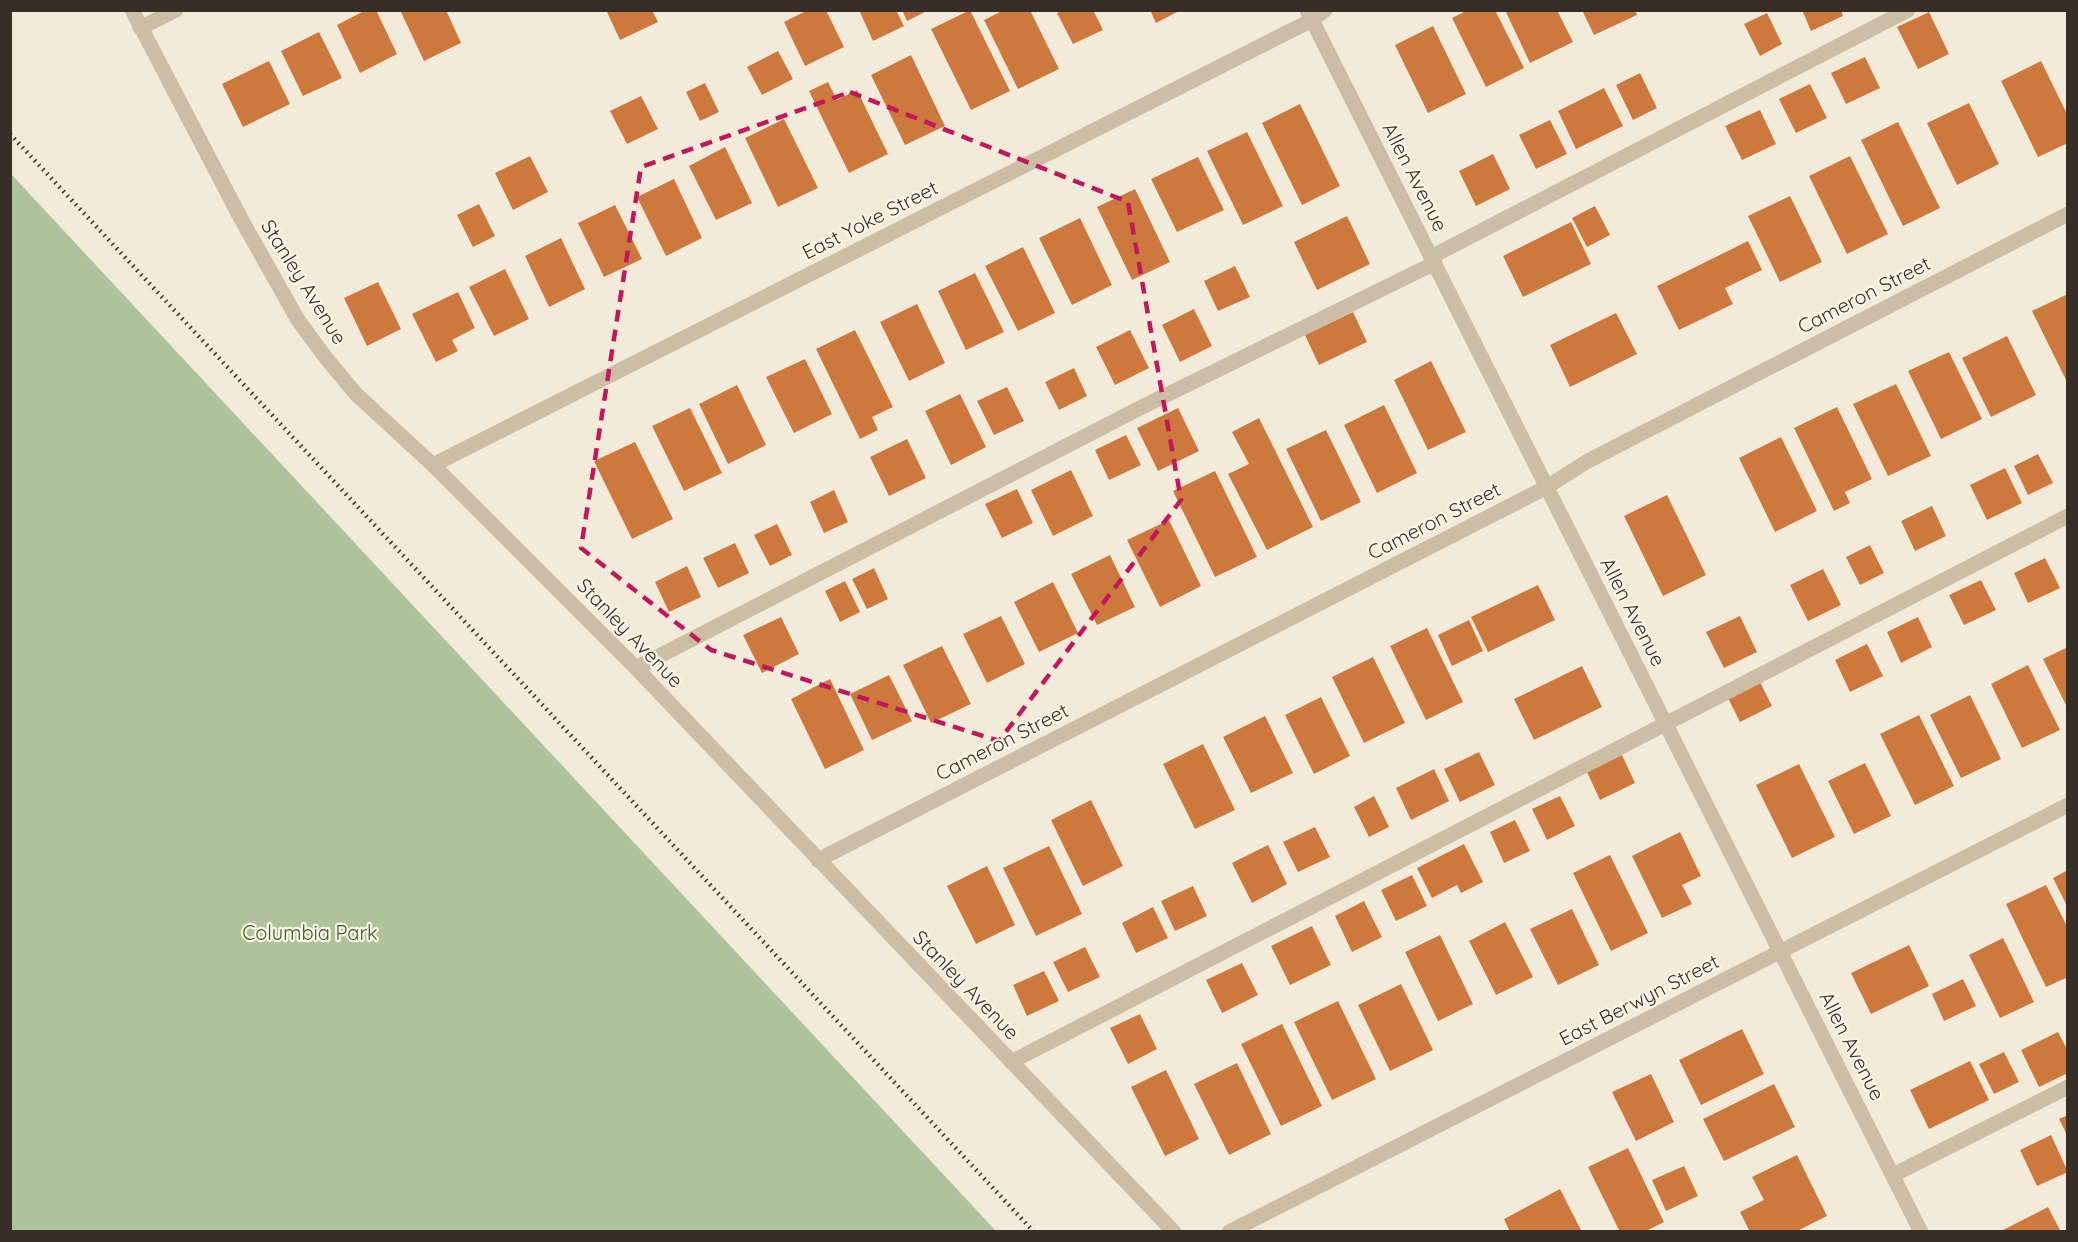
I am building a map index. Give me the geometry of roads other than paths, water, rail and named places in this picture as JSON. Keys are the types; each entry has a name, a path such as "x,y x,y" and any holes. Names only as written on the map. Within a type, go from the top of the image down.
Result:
{"street":[{"name":"Stanley Avenue","path":"132,10 240,217 298,320 356,394 433,465 636,668 1174,1232"},
{"path":"140,28 176,10"},
{"name":"East Yoke Street","path":"433,465 1310,15 1325,10"},
{"path":"636,668 1433,260 1908,10"},
{"name":"Allen Avenue","path":"1310,15 1921,1232"},
{"name":"Cameron Street","path":"818,860 1547,487 1586,462 2067,214"},
{"path":"1011,1062 2067,516"},
{"name":"East Berwyn Street","path":"1229,1232 2067,805"},
{"path":"1893,1175 2067,1087"}],"railway":[{"path":"10,134 1034,1232"}],"park label":[{"name":"Columbia Park","path":"310,933"}]}
